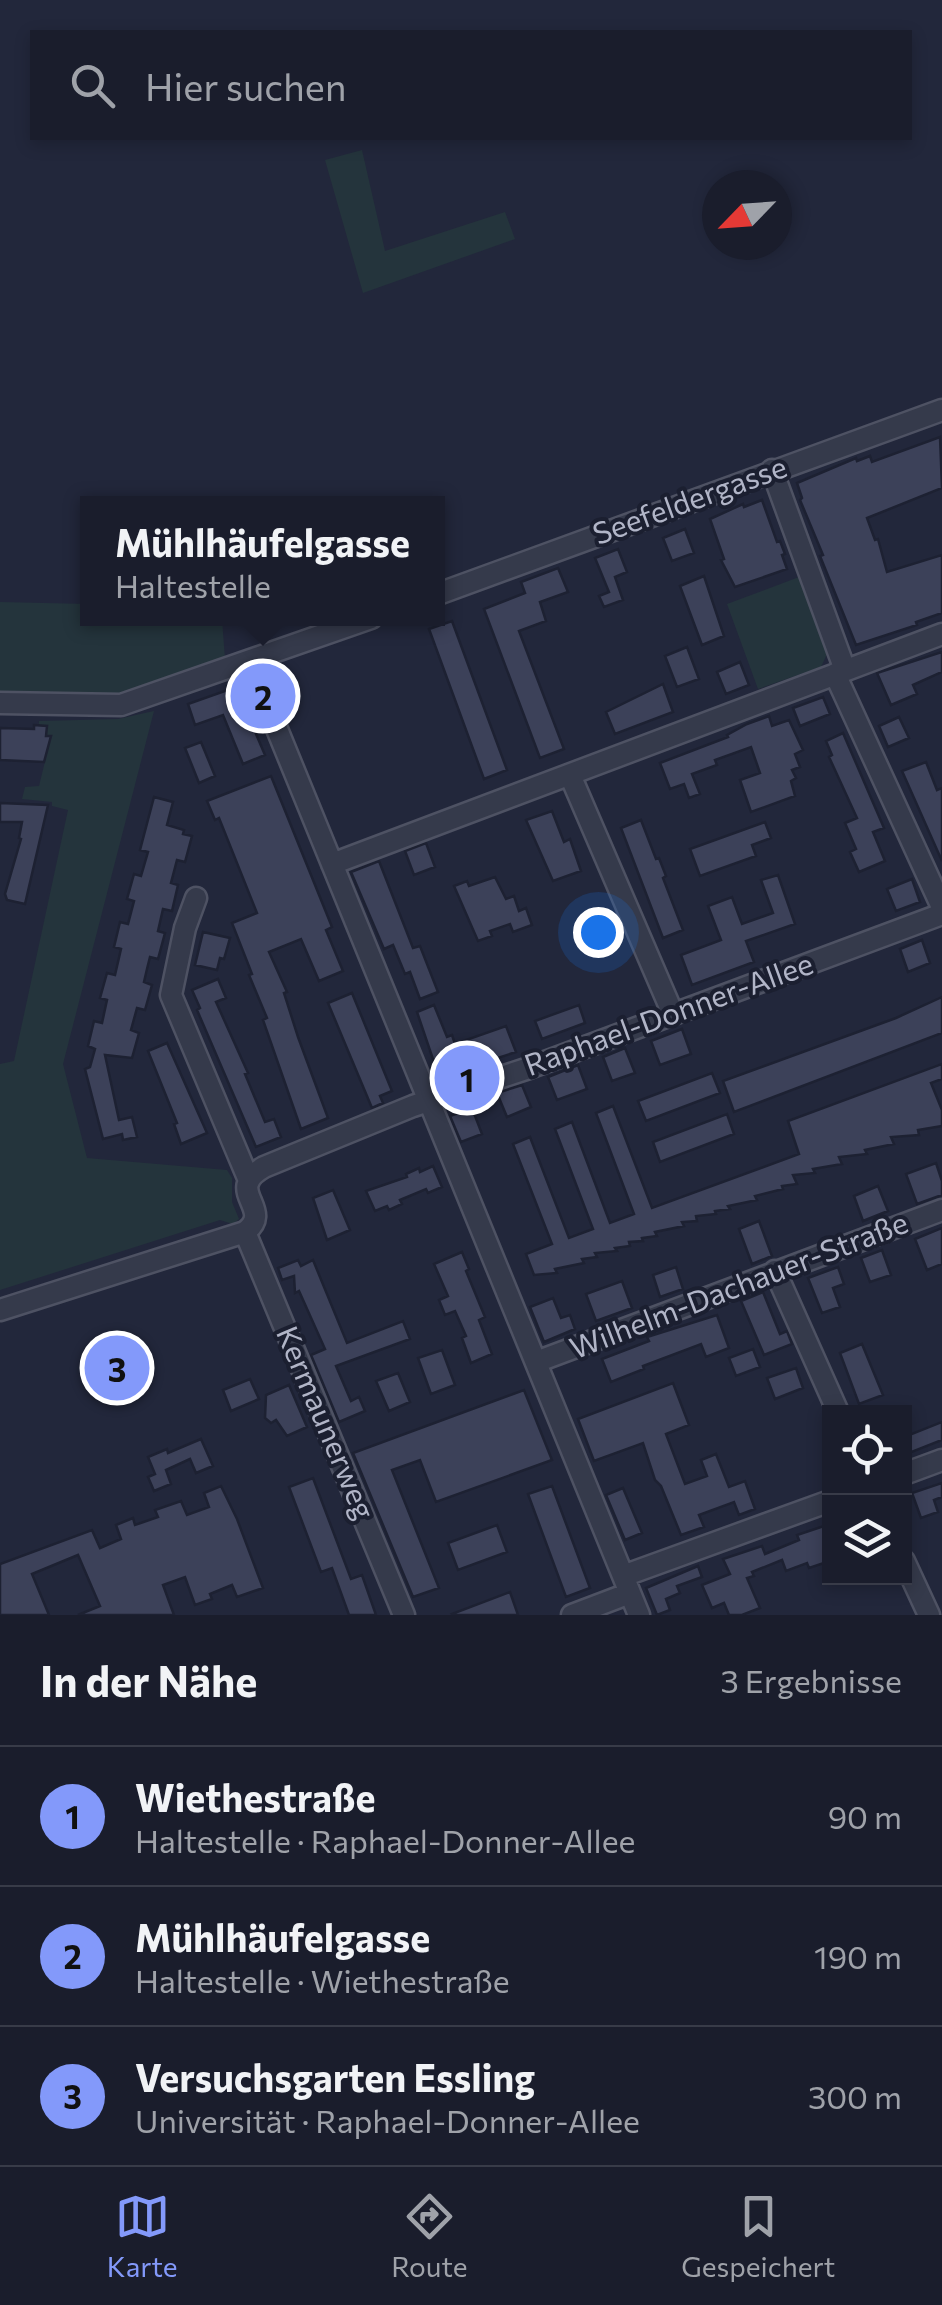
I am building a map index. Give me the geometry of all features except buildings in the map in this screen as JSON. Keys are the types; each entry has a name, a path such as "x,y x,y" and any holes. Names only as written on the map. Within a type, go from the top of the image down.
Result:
{"street":[{"name":"Seefeldergasse","path":"445,591 942,410"},
{"path":"772,470 840,672 942,911"},
{"path":"0,702 121,705 350,626"},
{"path":"332,864 942,634"},
{"path":"250,663 639,1615"},
{"path":"570,775 673,1014"},
{"path":"0,1310 245,1232 253,1226 256,1217 246,1186 248,1178 171,995 185,928 196,898"},
{"name":"Raphael-Donner-Allee","path":"248,1178 264,1167 428,1102 942,911"},
{"name":"Wilhelm-Dachauer-Straße","path":"536,1362 942,1210"},
{"name":"Kermaunerweg","path":"245,1232 404,1615"},
{"path":"775,1271 835,1405"},
{"path":"912,1471 942,1460"},
{"path":"572,1615 626,1585 822,1504"},
{"path":"912,1579 928,1615"}],"shaded area":[{"path":"362,150 385,251 505,212 515,239 363,293 325,160"},
{"path":"799,577 827,654 821,667 758,689 727,604"},
{"path":"0,602 80,604 80,626 223,626 225,659 125,695 0,695"},
{"path":"154,711 63,1064 87,1158 227,1170 239,1219 233,1224 220,1220 0,1290 0,1064 14,1061 68,810 52,806 52,802 22,799 25,787 39,786 51,737 38,735 39,721 118,719"}],"place":[{"name":"Mühlhäufelgasse","path":"263,696"},
{"name":"Wiethestraße","path":"467,1078"},
{"name":"Versuchsgarten Essling","path":"117,1368"}]}
